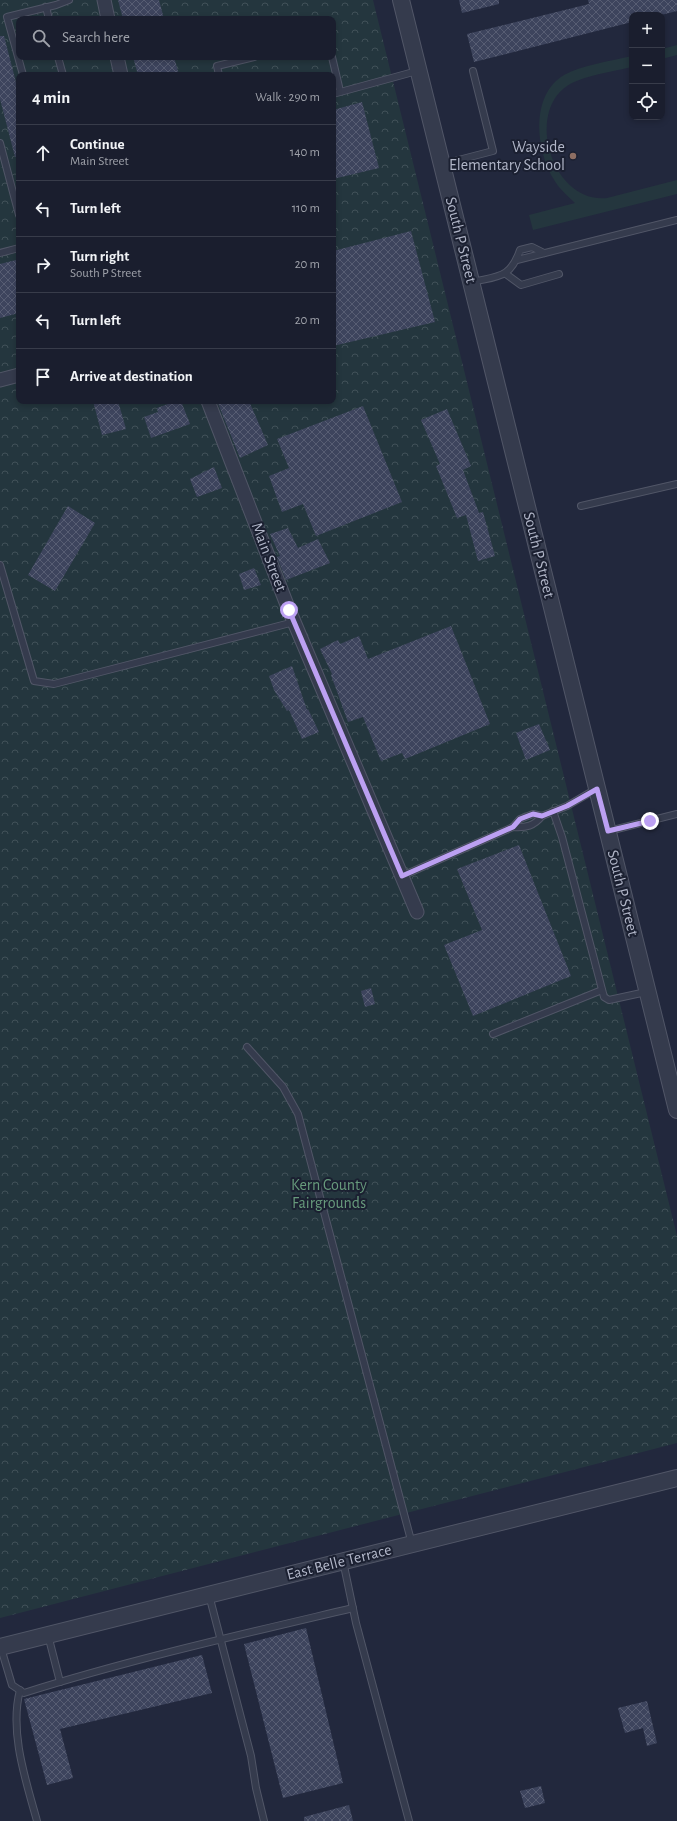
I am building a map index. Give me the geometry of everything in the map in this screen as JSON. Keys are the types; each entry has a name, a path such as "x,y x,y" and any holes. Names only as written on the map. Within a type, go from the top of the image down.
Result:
{"street":[{"path":"104,0 107,16"},
{"name":"South P Street","path":"402,0 677,1110"},
{"path":"118,60 120,72"},
{"path":"0,380 16,376"},
{"name":"Main Street","path":"209,404 294,622 417,912"},
{"name":"East Belle Terrace","path":"0,1647 677,1478"}],"lane":[{"path":"0,19 69,0"},
{"path":"46,7 48,16"},
{"path":"7,17 16,50"},
{"path":"19,60 22,72"},
{"path":"59,60 61,72"},
{"path":"218,72 217,66 242,60"},
{"path":"333,60 336,72"},
{"path":"336,93 419,70"},
{"path":"442,164 492,151 473,71"},
{"path":"336,74 340,91"},
{"path":"0,143 16,204"},
{"path":"471,282 506,274 517,260 520,250 532,247 544,253 677,220"},
{"path":"0,253 16,249"},
{"path":"506,274 520,285 559,274"},
{"path":"581,506 677,484"},
{"path":"0,565 34,681 54,684 294,622"},
{"path":"513,827 524,828 537,823 542,816 567,806 597,789"},
{"path":"553,811 562,837 604,998 609,1000 648,992"},
{"path":"402,876 513,827 520,819 533,814 542,816"},
{"path":"608,831 677,814"},
{"path":"493,1034 602,990"},
{"path":"247,1046 283,1087 298,1114 412,1544"},
{"path":"343,1561 353,1608 410,1821"},
{"path":"209,1595 251,1756 256,1788 264,1821"},
{"path":"0,1647 12,1685 24,1693 60,1682 221,1640 353,1608"},
{"path":"48,1635 60,1682"},
{"path":"20,1690 17,1702 18,1753 37,1821"}],"green space":[{"name":"Kern County Fairgrounds","path":"0,0 373,0 677,1236 677,1443 0,1618"},
{"path":"677,45 677,55 665,58 665,48"},
{"path":"629,57 629,68 573,82 554,99 548,116 547,135 551,155 560,173 572,187 588,196 607,198 677,180 677,194 533,230 529,215 575,203 555,182 547,166 540,138 539,123 541,109 546,95 553,84 564,75 588,66"}],"building":[{"path":"118,0 159,0 163,16 122,16"},
{"path":"459,0 499,0 499,4 462,13"},
{"path":"588,0 677,0 677,11 665,14 665,12 629,12 629,23 474,62 467,34 589,4"},
{"path":"0,36 4,36 16,82 16,157 0,99"},
{"path":"134,60 175,60 178,72 137,72"},
{"path":"362,102 379,168 336,178 336,109"},
{"path":"411,231 435,322 336,345 336,250"},
{"path":"16,260 16,314 0,318 0,264"},
{"path":"94,404 119,404 126,429 102,435"},
{"path":"168,404 182,404 190,424 151,438 144,417 158,412 157,408"},
{"path":"218,404 250,404 268,445 240,458"},
{"path":"363,406 402,502 316,536 303,504 282,512 269,476 289,468 277,439"},
{"path":"447,409 471,466 463,470 479,513 483,512 495,556 478,561 466,515 457,518 436,466 440,464 421,420"},
{"path":"214,467 222,488 197,497 190,479"},
{"path":"68,506 95,523 55,591 28,575"},
{"path":"288,528 298,548 318,539 330,563 286,580 277,557 280,556 270,534"},
{"path":"254,568 261,585 244,590 239,574"},
{"path":"451,626 490,724 405,759 402,753 381,761 363,717 348,722 331,675 332,674 320,649 338,640 340,644 359,636 368,659"},
{"path":"292,666 307,710 308,709 319,732 302,739 289,710 287,711 274,690 269,676"},
{"path":"539,724 550,750 526,760 516,733"},
{"path":"519,845 571,976 473,1016 444,945 482,930 457,869"},
{"path":"371,988 375,1004 365,1007 361,991"},
{"path":"306,1628 343,1783 283,1798 244,1644"},
{"path":"202,1655 212,1693 60,1729 73,1778 47,1785 24,1699"},
{"path":"647,1701 657,1743 647,1746 643,1728 625,1733 618,1708"},
{"path":"541,1786 545,1803 525,1808 520,1791"},
{"path":"349,1805 353,1821 304,1821 304,1817"}],"place":[{"name":"Wayside Elementary School","path":"573,156"}],"route":[{"path":"289,610 402,876 513,827 520,819 533,814 542,816 567,806 597,789 608,831 650,821"}]}
